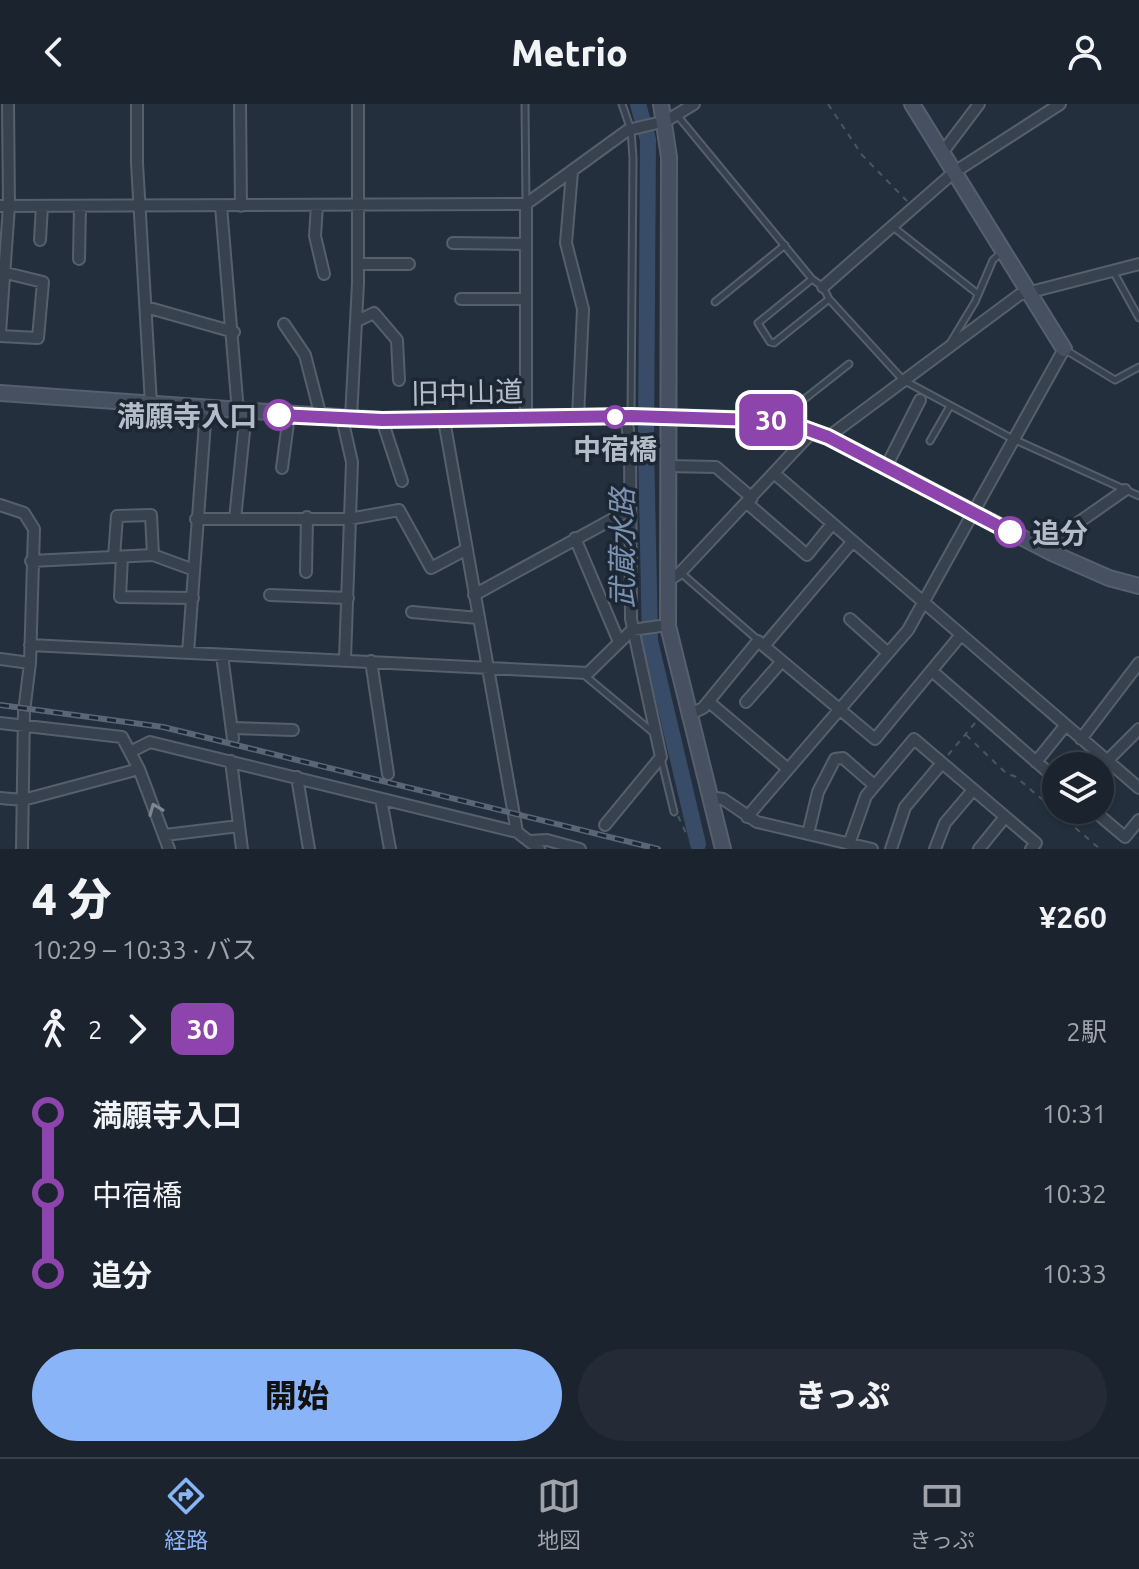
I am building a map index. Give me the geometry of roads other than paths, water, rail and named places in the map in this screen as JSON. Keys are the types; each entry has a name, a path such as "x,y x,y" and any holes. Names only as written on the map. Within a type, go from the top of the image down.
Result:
{"main road":[{"path":"661,104 667,120 669,157 665,417 674,577 664,626 723,849"},
{"path":"912,104 1064,349"},
{"name":"旧中山道","path":"0,393 382,420 630,416 790,422 828,437 1042,548 1098,574 1139,586"}],"street":[{"path":"6,273 43,282 38,338 0,335 6,273 4,166 8,104"},
{"path":"137,104 139,203 151,404"},
{"path":"240,104 241,206"},
{"path":"345,659 352,462 346,418 357,321 358,104"},
{"path":"4,206 80,207 139,203 221,206 526,204 633,129 667,120 694,104"},
{"path":"942,153 979,104"},
{"path":"823,287 953,173 1060,104"},
{"path":"572,172 566,243 583,309 578,417"},
{"path":"526,204 526,417"},
{"path":"317,205 315,236 324,274"},
{"path":"40,240 42,206"},
{"path":"221,206 242,412 235,519"},
{"path":"79,259 80,207"},
{"path":"453,243 526,244"},
{"path":"358,264 409,264"},
{"path":"828,437 1027,291 1139,264"},
{"path":"461,299 526,299"},
{"path":"146,307 234,332"},
{"path":"357,321 374,313 397,340 399,380"},
{"path":"284,324 305,355 321,417"},
{"path":"747,817 908,630 1011,438 1064,349"},
{"path":"886,467 920,400"},
{"path":"188,653 206,409"},
{"path":"282,468 289,415"},
{"path":"605,825 661,757 635,630 629,510 630,416"},
{"path":"382,420 402,481"},
{"path":"444,420 517,832"},
{"path":"674,577 813,431"},
{"path":"667,466 716,467 807,555 832,524"},
{"path":"775,474 1096,752"},
{"path":"1042,548 1125,490"},
{"path":"0,505 24,513 34,529 30,663 24,725 22,849"},
{"path":"196,519 349,519 399,510 431,568 467,549"},
{"path":"474,595 629,510"},
{"path":"153,555 151,515 117,516 120,597 193,598"},
{"path":"306,572 307,517"},
{"path":"575,538 619,642"},
{"path":"688,715 709,702 853,541"},
{"path":"31,561 153,555 194,570"},
{"path":"270,595 348,598"},
{"path":"412,612 478,618"},
{"path":"850,619 888,653"},
{"path":"30,645 588,673 635,630 664,626"},
{"path":"761,643 875,739 960,636"},
{"path":"222,655 233,733 293,730"},
{"path":"0,659 30,663"},
{"path":"371,661 388,774"},
{"path":"746,702 782,661"},
{"path":"1081,739 1139,663"},
{"path":"932,671 1042,767"},
{"path":"709,702 788,769"},
{"path":"0,723 122,737 139,769 169,849"},
{"path":"1036,762 1065,726"},
{"path":"1114,754 1139,729"},
{"path":"849,844 859,812 874,785 914,739 944,761 1036,843 1031,849"},
{"path":"130,752 150,742 517,832 537,847 547,840 580,849"},
{"path":"808,834 818,792 835,759 843,758 874,785"},
{"path":"231,761 242,849"},
{"path":"891,849 905,807 944,761"},
{"path":"1114,767 1139,788"},
{"path":"0,798 23,800 139,769"},
{"path":"297,777 309,849"},
{"path":"935,849 945,823 973,790"},
{"path":"709,797 720,797 747,817 872,849"},
{"path":"381,799 390,849"},
{"path":"979,849 1005,817"},
{"path":"1110,824 1125,837 1139,820"},
{"path":"165,835 239,826"}],"lane":[{"path":"525,104 526,204"},
{"path":"622,104 633,129 630,416"},
{"path":"667,120 785,245 812,279 823,287 829,299 903,380 1011,438 1139,496"},
{"path":"892,227 978,294"},
{"path":"715,302 785,245"},
{"path":"948,346 978,294 993,260 1002,252"},
{"path":"1113,271 1139,318"},
{"path":"812,279 758,323 770,342 774,343 829,299"},
{"path":"1064,349 1115,380 1139,367"},
{"path":"790,422 802,401 849,364"},
{"path":"930,441 950,406"},
{"path":"674,577 761,643"},
{"path":"581,673 656,734"},
{"path":"661,757 676,814"}],"waterway":[{"name":"武蔵水路","path":"638,104 648,140 646,446 650,641 698,844"}],"railway":[{"path":"0,705 163,727 658,849"}],"place":[{"name":"満願寺入口","path":"279,415"},
{"name":"中宿橋","path":"615,417"},
{"name":"追分","path":"1010,532"}]}
